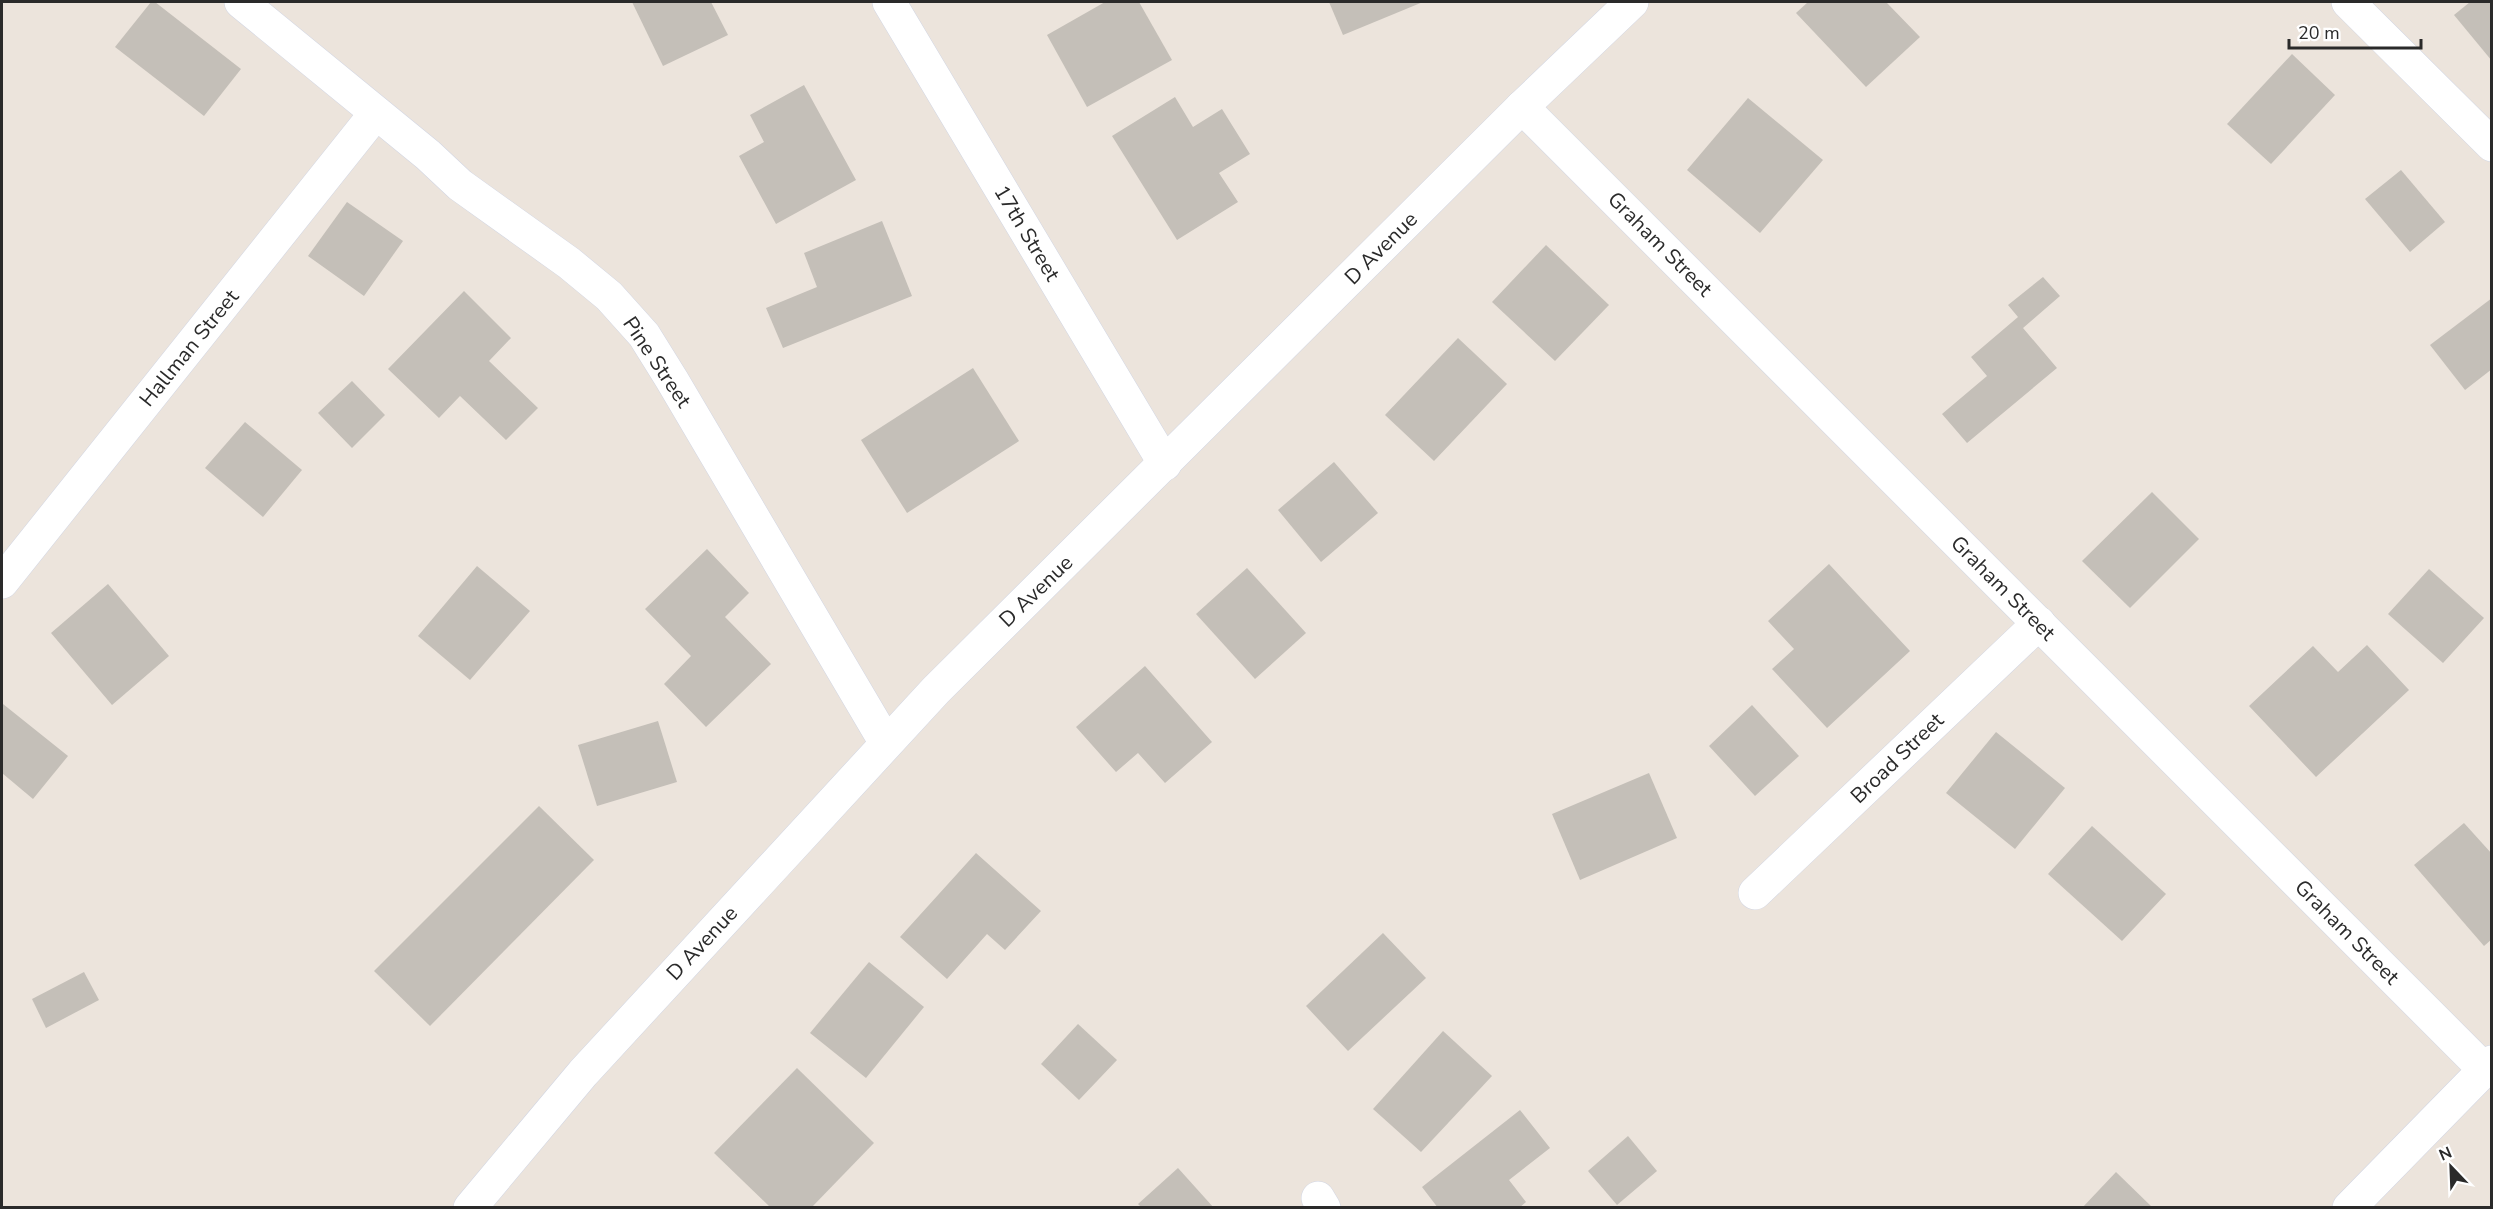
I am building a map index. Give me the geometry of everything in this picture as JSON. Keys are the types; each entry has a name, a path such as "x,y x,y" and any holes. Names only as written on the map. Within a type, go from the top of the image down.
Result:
{"street":[{"name":"Pine Street","path":"241,2 428,155 460,185 609,296 644,335 886,743"},
{"name":"17th Street","path":"889,2 1166,464"},
{"name":"D Avenue","path":"470,1208 583,1074 936,690 1166,464 1522,107 1632,2"},
{"path":"2348,2 2492,146"},
{"name":"Graham Street","path":"1522,107 2039,623 2488,1065"},
{"name":"Hallman Street","path":"2,582 376,113"},
{"name":"Broad Street","path":"1755,893 2039,623"},
{"path":"2349,1208 2488,1065"}],"building":[{"path":"151,2 155,2 241,69 204,116 115,47"},
{"path":"632,2 711,2 728,35 663,66"},
{"path":"1105,2 1139,2 1172,60 1087,107 1047,35"},
{"path":"1329,2 1423,2 1343,35"},
{"path":"1808,2 1886,2 1920,37 1866,87 1796,13"},
{"path":"2470,2 2492,2 2492,61 2454,15"},
{"path":"2292,54 2335,95 2271,164 2227,124"},
{"path":"804,85 856,180 776,224 739,156 764,142 750,115"},
{"path":"1175,97 1193,127 1222,109 1250,154 1219,173 1238,202 1177,240 1112,136"},
{"path":"1748,98 1823,160 1760,233 1687,170"},
{"path":"2401,170 2445,222 2410,252 2365,199"},
{"path":"347,202 403,241 364,296 308,256"},
{"path":"882,221 912,296 783,348 766,308 817,287 804,253"},
{"path":"1546,245 1609,305 1555,361 1492,302"},
{"path":"2043,277 2060,296 2023,328 2057,368 1967,443 1942,414 1987,376 1971,357 2018,317 2008,305"},
{"path":"464,291 511,338 489,361 538,408 506,440 460,396 439,418 388,369"},
{"path":"2492,298 2492,369 2465,390 2430,345"},
{"path":"1458,338 1507,384 1434,461 1385,415"},
{"path":"973,368 1019,441 907,513 861,440"},
{"path":"352,381 385,415 352,448 318,413"},
{"path":"245,422 302,470 263,517 205,468"},
{"path":"1334,462 1378,513 1321,562 1278,510"},
{"path":"2152,492 2199,539 2130,608 2082,561"},
{"path":"707,549 749,593 725,617 771,664 706,727 664,684 691,656 645,609"},
{"path":"1829,564 1910,651 1827,728 1772,669 1794,649 1768,621"},
{"path":"477,566 530,611 470,680 418,636"},
{"path":"1247,568 1306,633 1255,679 1196,614"},
{"path":"2429,569 2484,618 2443,663 2388,614"},
{"path":"108,584 169,656 112,705 51,633"},
{"path":"2367,645 2409,690 2316,777 2249,706 2313,646 2338,672"},
{"path":"1145,666 1212,742 1165,783 1138,753 1116,772 1076,727"},
{"path":"3,704 68,756 33,799 2,773"},
{"path":"1752,705 1799,756 1755,796 1709,746"},
{"path":"658,721 677,782 597,806 578,745"},
{"path":"1996,732 2065,788 2015,849 1946,793"},
{"path":"1649,773 1677,838 1580,880 1552,814"},
{"path":"539,806 594,860 430,1026 374,971"},
{"path":"2464,823 2492,854 2492,939 2484,946 2414,865"},
{"path":"2092,826 2166,894 2122,941 2048,874"},
{"path":"976,853 1041,911 1005,950 987,934 947,979 900,937"},
{"path":"1383,933 1426,978 1348,1051 1306,1006"},
{"path":"869,962 924,1007 866,1078 810,1033"},
{"path":"84,972 99,1000 46,1028 32,999"},
{"path":"1078,1024 1117,1060 1079,1100 1041,1064"},
{"path":"1443,1031 1492,1076 1421,1152 1373,1109"},
{"path":"797,1068 874,1143 811,1208 771,1208 714,1153"},
{"path":"1520,1110 1550,1148 1509,1180 1526,1202 1519,1208 1438,1208 1422,1187"},
{"path":"1628,1136 1657,1171 1617,1205 1588,1171"},
{"path":"1178,1168 1214,1208 1142,1208 1138,1204"},
{"path":"2116,1172 2153,1208 2082,1208"}]}
